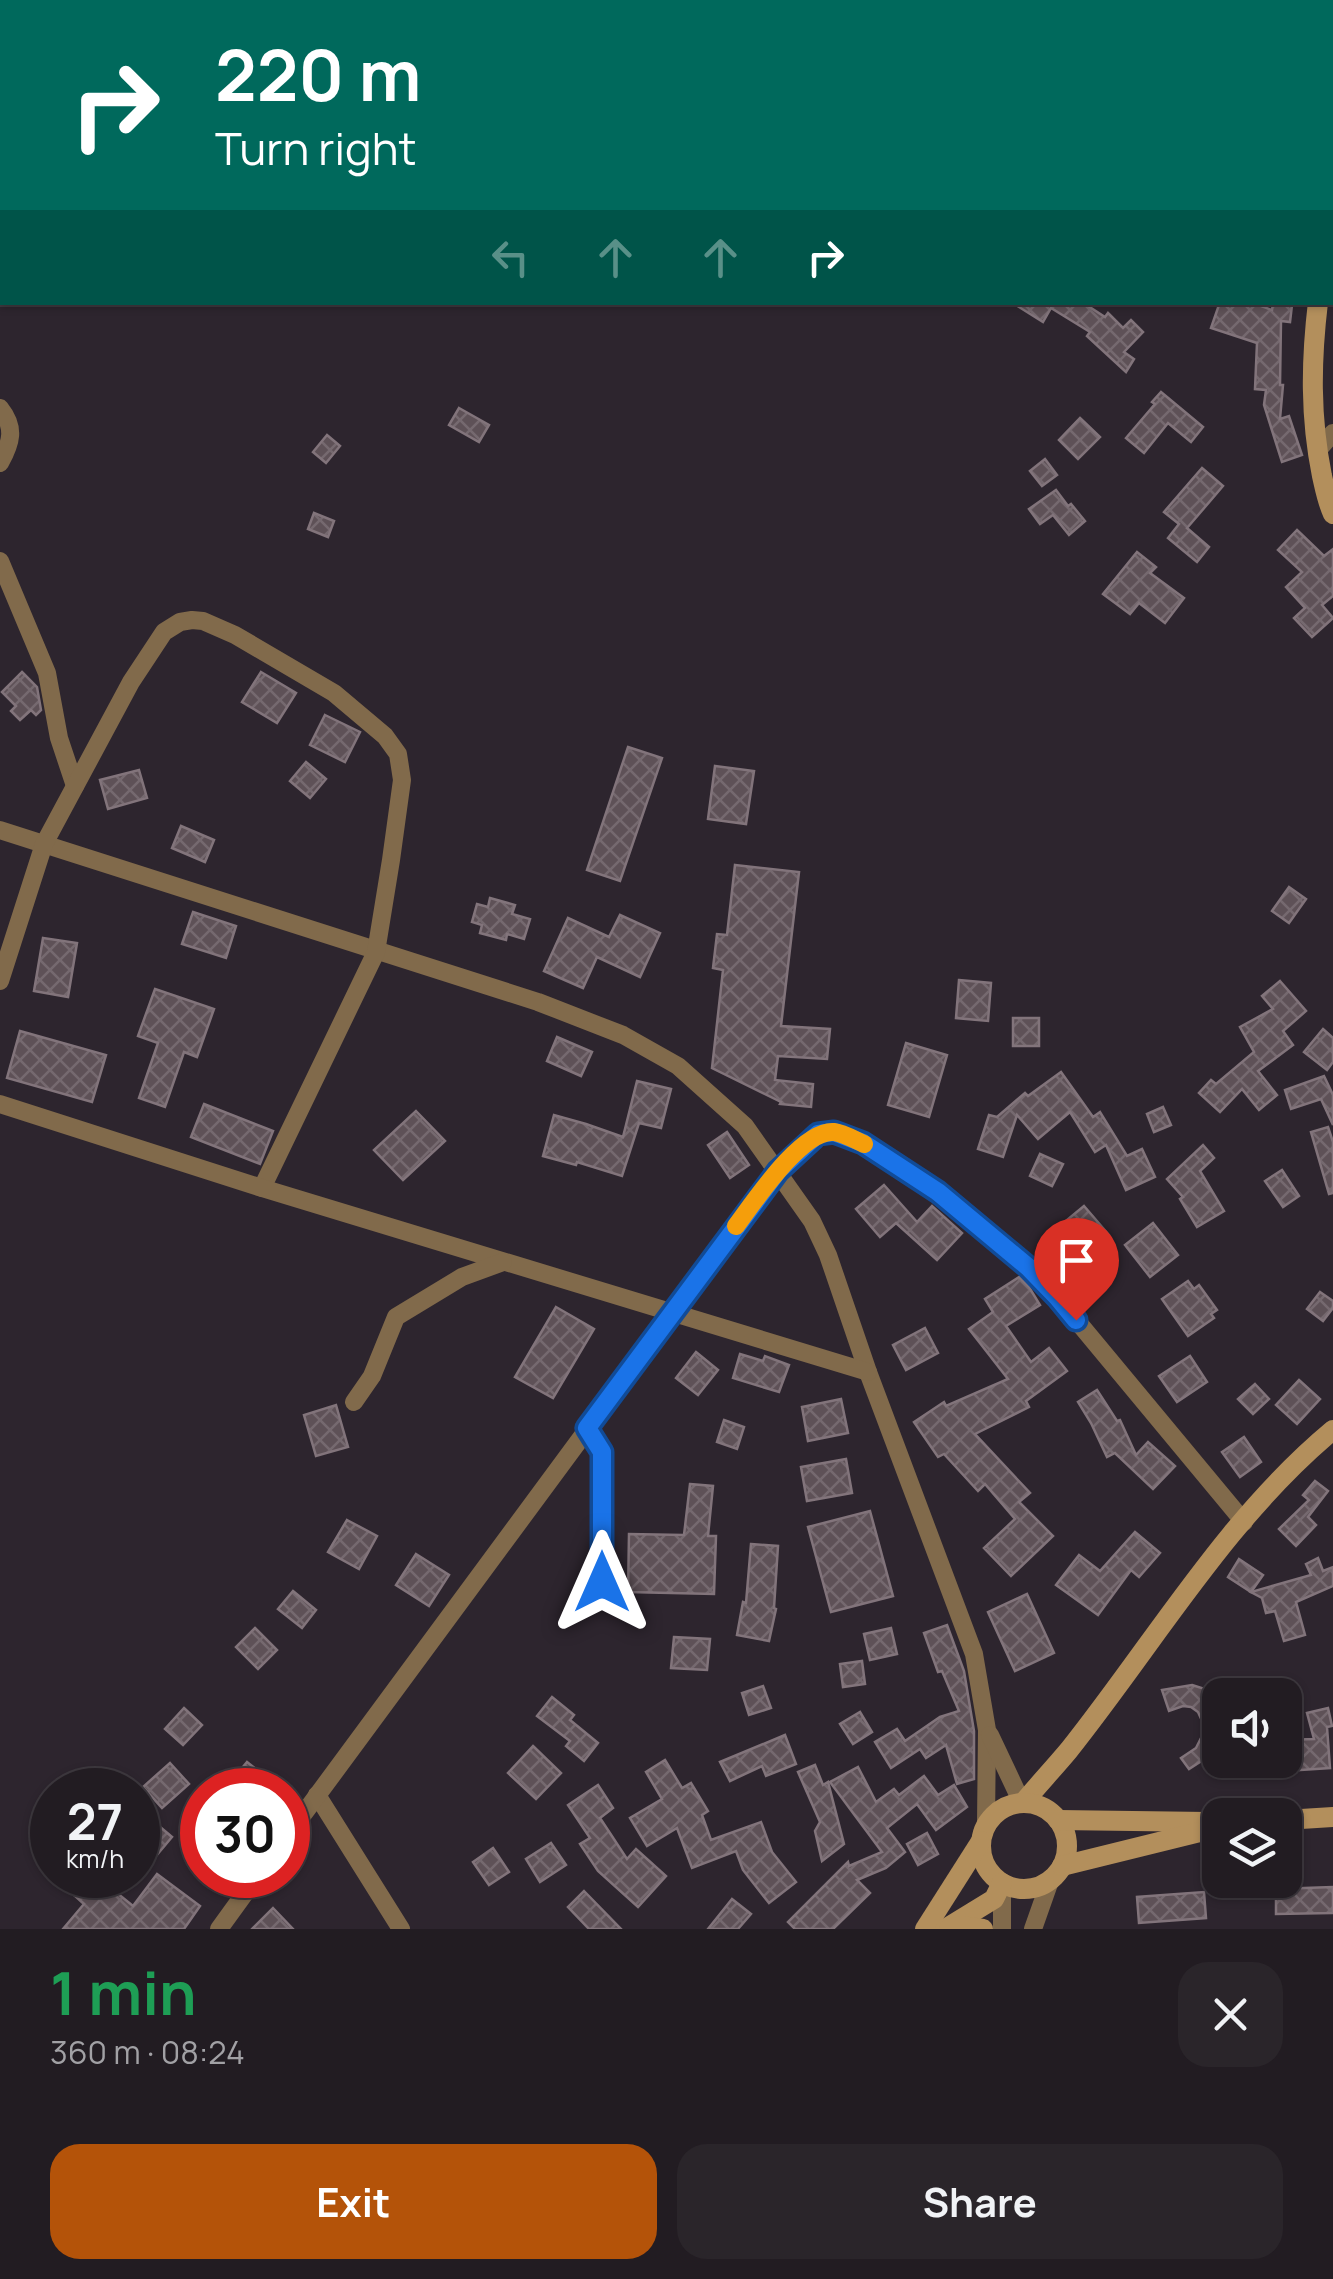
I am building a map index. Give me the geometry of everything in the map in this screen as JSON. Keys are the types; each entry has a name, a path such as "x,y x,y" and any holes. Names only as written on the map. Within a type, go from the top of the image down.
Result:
{"street":[{"path":"1318,305 1312,405 1333,514"},
{"path":"0,408 12,434 0,463"},
{"path":"1318,452 1333,433"},
{"path":"0,560 46,672 59,738 75,786"},
{"path":"0,981 44,844 131,682 164,632 180,622 203,621 235,635 334,693 385,736 398,754 402,780 376,952 262,1188"},
{"path":"0,830 538,1002 623,1035 678,1066 745,1126 820,1238 974,1654 988,1730 981,1854 985,1865 1002,1882 1014,1888 1028,1888 1040,1885 1056,1872 1202,1829"},
{"path":"0,1104 868,1372"},
{"path":"310,1805 778,1171 818,1134 834,1132 863,1143 938,1192 1028,1267 1244,1522"},
{"path":"354,1402 372,1376 396,1317 462,1277 504,1262"},
{"path":"587,1428 602,1452 602,1582"},
{"path":"924,1929 1001,1809 1022,1803 1068,1751 1215,1555 1296,1461 1333,1430"},
{"path":"988,1730 1022,1803 1053,1815 1202,1823"},
{"path":"1032,1929 1067,1843 1053,1815 1068,1751"},
{"path":"317,1795 401,1929"},
{"path":"1302,1819 1333,1818"},
{"path":"946,1929 994,1900 1002,1882"},
{"path":"1002,1882 1002,1929"},
{"path":"218,1929 241,1898"},
{"path":"946,1929 983,1929"}],"building":[{"path":"1016,305 1087,305 1105,317 1108,313 1123,328 1131,320 1143,332 1124,352 1134,359 1126,372 1087,336 1090,332 1051,308 1043,322"},
{"path":"1219,305 1258,305 1272,310 1273,305 1292,305 1290,322 1281,321 1280,419 1289,416 1302,455 1282,462 1264,405 1266,390 1255,389 1257,343 1211,328"},
{"path":"1161,392 1203,427 1191,442 1168,423 1144,453 1126,438"},
{"path":"459,408 489,425 479,442 449,425"},
{"path":"1080,418 1100,437 1078,459 1059,440"},
{"path":"327,435 340,446 326,463 313,452"},
{"path":"1045,459 1057,475 1042,486 1030,471"},
{"path":"1202,468 1223,486 1187,528 1209,547 1197,562 1168,538 1179,524 1164,512"},
{"path":"1056,490 1085,521 1069,535 1053,515 1040,524 1029,509"},
{"path":"314,513 334,521 328,537 308,529"},
{"path":"1297,530 1324,556 1333,549 1333,596 1322,605 1333,618 1312,637 1294,618 1305,608 1286,587 1302,572 1278,550"},
{"path":"1137,552 1156,567 1150,573 1184,598 1165,623 1139,603 1130,614 1103,594"},
{"path":"22,672 37,687 41,710 36,715 31,710 20,720 11,711 16,706 2,692"},
{"path":"261,672 296,693 277,723 242,702"},
{"path":"325,715 360,732 345,762 310,745"},
{"path":"628,747 662,758 620,881 587,870"},
{"path":"306,762 326,779 310,798 290,781"},
{"path":"715,766 754,771 746,824 708,819"},
{"path":"139,770 147,798 108,809 100,780"},
{"path":"181,826 214,840 205,862 172,848"},
{"path":"735,865 799,872 781,1026 830,1029 827,1059 778,1056 775,1080 813,1084 811,1107 780,1104 712,1068 723,970 713,968 717,934 727,935"},
{"path":"1289,887 1306,899 1289,923 1272,911"},
{"path":"490,898 515,905 512,914 530,919 524,939 507,934 506,940 480,933 482,925 472,922 477,904 488,907"},
{"path":"193,912 236,926 226,958 182,944"},
{"path":"620,915 660,933 640,977 597,957 583,988 544,971 568,918 609,937"},
{"path":"43,938 77,943 68,997 34,991"},
{"path":"959,980 991,983 988,1021 956,1018"},
{"path":"1280,981 1306,1011 1283,1031 1293,1045 1258,1071 1277,1095 1259,1110 1242,1089 1220,1112 1199,1093 1211,1080 1216,1084 1254,1052 1240,1027 1273,1009 1262,996"},
{"path":"155,989 214,1009 197,1057 184,1052 165,1107 139,1098 158,1043 138,1036"},
{"path":"1013,1018 1039,1018 1039,1046 1013,1046"},
{"path":"1323,1029 1333,1038 1333,1062 1327,1070 1304,1052"},
{"path":"20,1031 106,1055 92,1102 7,1078"},
{"path":"557,1037 592,1052 581,1076 547,1061"},
{"path":"906,1043 947,1055 929,1117 888,1105"},
{"path":"1061,1072 1093,1117 1100,1112 1127,1156 1142,1149 1155,1177 1126,1190 1106,1145 1095,1152 1070,1112 1038,1139 1017,1115 1003,1157 978,1149 989,1115 997,1117 1025,1093 1028,1096"},
{"path":"1324,1076 1333,1095 1333,1125 1321,1099 1291,1109 1285,1090"},
{"path":"637,1081 671,1089 661,1128 639,1123 622,1176 543,1156 554,1115 623,1137"},
{"path":"204,1104 273,1131 260,1164 191,1137"},
{"path":"1163,1107 1171,1125 1154,1132 1147,1114"},
{"path":"416,1111 445,1141 403,1180 374,1150"},
{"path":"1328,1127 1333,1142 1333,1193 1329,1194 1311,1132"},
{"path":"727,1132 749,1165 730,1178 708,1145"},
{"path":"1203,1145 1214,1158 1200,1171 1224,1211 1197,1227 1180,1199 1183,1197 1167,1179"},
{"path":"1040,1154 1063,1164 1052,1186 1030,1176"},
{"path":"1282,1170 1299,1196 1283,1207 1265,1181"},
{"path":"884,1185 917,1222 932,1206 962,1233 937,1260 896,1223 880,1237 856,1209"},
{"path":"1084,1206 1109,1235 1079,1259 1055,1230"},
{"path":"1153,1223 1178,1255 1150,1277 1125,1245"},
{"path":"1019,1277 1040,1305 1006,1326 1031,1362 1049,1348 1067,1371 1026,1401 1029,1407 975,1434 1030,1493 1019,1502 1053,1536 1011,1576 984,1548 1015,1519 985,1484 978,1491 944,1454 938,1457 914,1422 944,1402 946,1406 1008,1379 969,1329 993,1312 985,1299"},
{"path":"1188,1281 1194,1289 1199,1285 1217,1310 1211,1314 1214,1318 1188,1336 1162,1299"},
{"path":"1320,1292 1333,1301 1333,1308 1323,1321 1307,1309"},
{"path":"556,1307 594,1329 553,1398 515,1377"},
{"path":"925,1328 938,1353 906,1370 893,1345"},
{"path":"696,1352 718,1370 698,1395 676,1378"},
{"path":"740,1354 763,1361 765,1356 789,1365 779,1392 733,1378"},
{"path":"1190,1356 1207,1382 1177,1402 1159,1376"},
{"path":"1299,1380 1320,1399 1297,1424 1276,1405"},
{"path":"1255,1384 1269,1399 1253,1414 1238,1399"},
{"path":"1097,1390 1120,1420 1136,1455 1148,1442 1175,1466 1153,1489 1115,1453 1107,1457 1078,1402"},
{"path":"841,1399 848,1433 808,1441 802,1407"},
{"path":"336,1405 348,1447 316,1456 304,1415"},
{"path":"724,1420 744,1427 737,1449 717,1442"},
{"path":"1244,1437 1261,1462 1240,1477 1222,1452"},
{"path":"846,1459 852,1493 807,1501 801,1467"},
{"path":"1315,1481 1328,1491 1308,1517 1316,1525 1296,1546 1279,1529 1309,1500 1303,1495"},
{"path":"690,1484 713,1486 708,1536 716,1536 714,1594 628,1592 629,1534 684,1535"},
{"path":"870,1511 893,1596 831,1612 808,1527"},
{"path":"347,1520 377,1536 359,1569 328,1552"},
{"path":"1135,1532 1160,1553 1139,1577 1131,1570 1098,1615 1056,1585 1079,1555 1100,1571"},
{"path":"751,1544 778,1546 776,1609 769,1641 737,1635 743,1602 746,1603"},
{"path":"416,1554 449,1575 429,1606 396,1585"},
{"path":"1318,1558 1323,1571 1333,1567 1333,1586 1296,1602 1305,1635 1284,1641 1275,1611 1266,1613 1262,1598 1251,1592 1311,1575 1306,1564"},
{"path":"1239,1559 1263,1575 1251,1592 1228,1577"},
{"path":"293,1591 316,1610 302,1628 278,1609"},
{"path":"1027,1594 1054,1653 1015,1671 988,1612"},
{"path":"947,1625 964,1671 974,1731 974,1779 957,1784 946,1745 926,1758 920,1749 891,1768 875,1742 897,1729 905,1741 940,1717 959,1711 942,1671 938,1672 924,1633"},
{"path":"255,1628 277,1650 258,1669 236,1647"},
{"path":"891,1628 897,1654 870,1660 864,1634"},
{"path":"674,1637 710,1639 707,1670 671,1668"},
{"path":"862,1661 865,1684 843,1687 840,1664"},
{"path":"1192,1685 1202,1688 1202,1721 1191,1707 1169,1711 1162,1690"},
{"path":"763,1686 771,1708 749,1715 742,1693"},
{"path":"552,1697 574,1715 570,1720 598,1743 584,1761 566,1746 570,1741 537,1716"},
{"path":"184,1708 202,1725 183,1745 165,1729"},
{"path":"1328,1708 1332,1726 1327,1727 1330,1768 1302,1770 1302,1739 1314,1739 1307,1713"},
{"path":"860,1712 872,1732 853,1744 840,1724"},
{"path":"785,1735 796,1764 766,1776 762,1766 730,1781 720,1762"},
{"path":"1202,1736 1202,1761 1189,1769 1181,1758 1196,1748"},
{"path":"533,1746 561,1773 536,1799 508,1773"},
{"path":"665,1760 682,1788 691,1783 708,1811 702,1815 711,1840 761,1822 772,1852 796,1882 769,1903 743,1870 736,1851 692,1868 677,1828 647,1846 630,1818 662,1799 646,1772"},
{"path":"170,1763 180,1774 180,1792 162,1808 160,1806 160,1772"},
{"path":"815,1765 823,1785 828,1782 844,1844 822,1861 815,1831 820,1822 798,1772"},
{"path":"858,1767 876,1802 894,1789 899,1795 924,1776 938,1795 954,1785 967,1807 936,1830 917,1804 887,1828 905,1852 886,1868 857,1880 870,1893 833,1929 795,1929 788,1922 848,1862 849,1866 882,1852 830,1782"},
{"path":"598,1785 613,1808 600,1818 627,1859 636,1849 666,1876 638,1907 598,1871 580,1844 590,1838 568,1805"},
{"path":"160,1827 172,1837 160,1851"},
{"path":"927,1833 938,1854 918,1865 907,1844"},
{"path":"551,1843 566,1865 540,1882 526,1859"},
{"path":"493,1848 509,1872 489,1885 473,1862"},
{"path":"160,1876 180,1891 180,1898 189,1898 200,1906 184,1929 63,1929 84,1904 77,1898 123,1898 133,1906 139,1898 160,1898"},
{"path":"1333,1887 1333,1913 1276,1914 1276,1898 1302,1898 1302,1888"},
{"path":"584,1891 621,1929 589,1929 568,1907"},
{"path":"1202,1892 1206,1918 1139,1923 1137,1897"},
{"path":"732,1899 751,1914 738,1929 708,1929"},
{"path":"273,1908 293,1929 252,1929"}],"slow traffic":[{"path":"736,1226 778,1171 818,1134 834,1132 864,1144"}],"route":[{"path":"602,1582 602,1452 587,1428 778,1171 818,1134 834,1132 863,1143 938,1192 1028,1267 1076,1320"}]}
